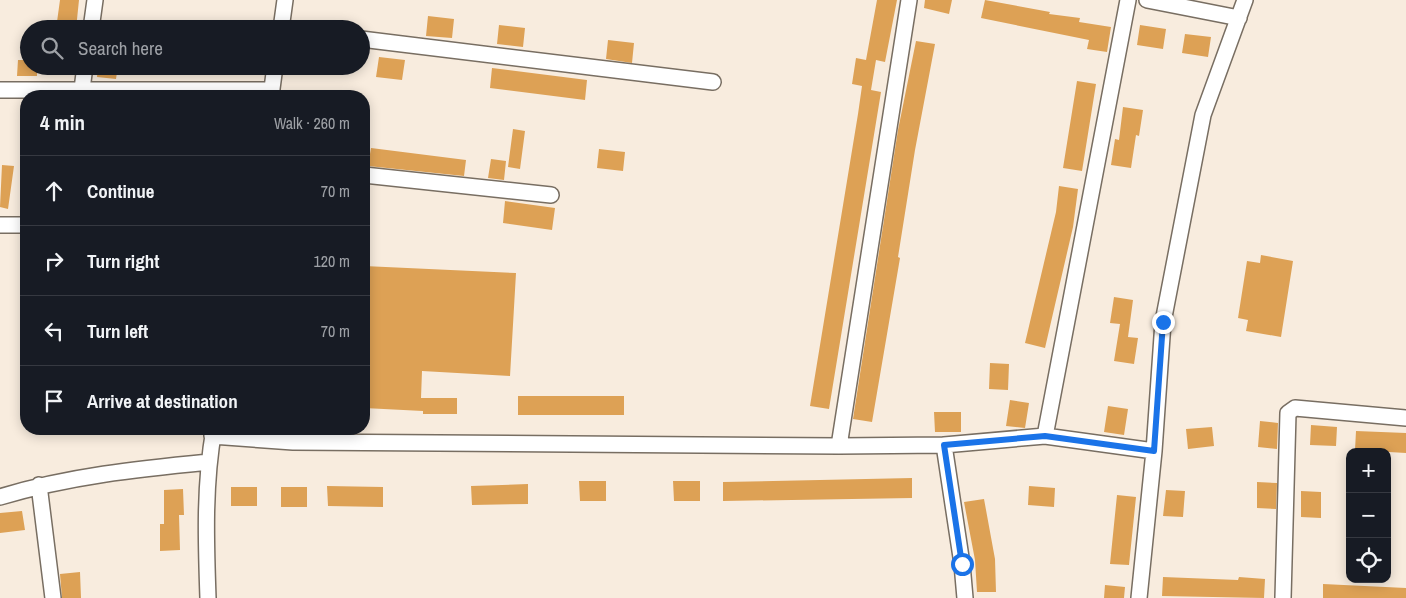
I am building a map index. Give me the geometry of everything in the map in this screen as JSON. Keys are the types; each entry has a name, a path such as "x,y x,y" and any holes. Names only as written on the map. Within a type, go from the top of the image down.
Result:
{"street":[{"path":"92,20 95,0"},
{"path":"282,20 285,0"},
{"path":"839,446 909,0"},
{"path":"1045,436 1128,0"},
{"path":"1147,0 1239,18"},
{"path":"1139,598 1154,451 1164,312 1203,116 1245,0"},
{"path":"370,40 713,82"},
{"path":"82,89 84,75"},
{"path":"271,90 274,75"},
{"path":"0,90 129,90"},
{"path":"370,176 551,195"},
{"path":"0,225 20,225"},
{"path":"1283,598 1288,413 1295,408 1406,418"},
{"path":"208,598 205,534 209,462 213,435"},
{"path":"237,435 293,442 839,446 944,445 1045,436 1154,451"},
{"path":"944,445 962,564 965,598"},
{"path":"0,497 39,485 105,472 209,462"},
{"path":"39,485 53,598"}],"building":[{"path":"60,0 79,0 77,20 57,20"},
{"path":"877,0 897,0 885,62 876,60 871,90 881,92 829,409 810,406 862,86 852,84 856,58 866,60"},
{"path":"925,0 952,0 949,14 924,8"},
{"path":"985,0 1050,12 1049,14 1080,18 1079,22 1111,27 1107,52 1087,49 1089,40 981,18"},
{"path":"428,16 454,19 452,38 426,36"},
{"path":"499,25 525,28 523,47 497,44"},
{"path":"1140,25 1166,29 1163,49 1137,45"},
{"path":"1185,34 1211,37 1208,57 1182,53"},
{"path":"608,40 634,43 632,63 606,59"},
{"path":"916,41 935,44 915,150 898,257 900,258 872,422 853,419 898,130"},
{"path":"379,57 405,60 402,80 376,77"},
{"path":"18,60 20,60 20,75 37,75 37,76 17,76"},
{"path":"492,68 587,80 585,100 490,88"},
{"path":"97,75 117,75 116,79 97,77"},
{"path":"1077,81 1096,84 1082,171 1063,168"},
{"path":"1123,107 1143,110 1139,136 1136,135 1131,168 1111,165 1115,139 1119,140"},
{"path":"513,129 525,131 520,169 508,167"},
{"path":"371,148 466,160 464,176 370,166"},
{"path":"599,149 625,152 623,171 597,168"},
{"path":"491,159 506,161 504,180 488,178"},
{"path":"2,165 14,166 8,209 0,207"},
{"path":"1059,186 1078,189 1073,227 1045,348 1025,343 1056,212"},
{"path":"505,201 555,208 552,230 503,223"},
{"path":"1261,255 1293,261 1281,337 1246,331 1248,320 1238,318 1247,261 1260,263"},
{"path":"370,266 516,273 510,376 422,371 421,398 457,398 457,414 423,414 423,411 370,408"},
{"path":"1114,297 1133,300 1128,337 1138,338 1134,364 1114,361 1120,324 1110,323"},
{"path":"990,363 1009,364 1008,390 989,389"},
{"path":"518,396 624,396 624,415 518,415"},
{"path":"1010,400 1029,403 1025,428 1006,426"},
{"path":"1108,406 1128,409 1124,435 1104,432"},
{"path":"934,412 961,412 961,432 935,432"},
{"path":"1260,421 1278,423 1277,449 1258,447"},
{"path":"1311,425 1337,427 1336,446 1310,445"},
{"path":"1212,427 1214,446 1188,449 1186,429"},
{"path":"1356,431 1406,433 1406,453 1391,452 1391,448 1355,448"},
{"path":"912,478 912,498 723,501 723,482"},
{"path":"579,481 606,481 606,501 580,501"},
{"path":"673,481 700,481 700,501 674,501"},
{"path":"1257,482 1277,483 1276,509 1257,508"},
{"path":"528,484 528,504 472,505 471,486"},
{"path":"327,486 383,487 383,507 328,506"},
{"path":"1029,486 1055,488 1054,507 1028,505"},
{"path":"231,487 257,487 257,506 231,506"},
{"path":"281,487 307,487 307,507 281,507"},
{"path":"183,489 184,515 179,515 180,550 160,551 160,524 164,524 164,490"},
{"path":"1166,490 1185,491 1183,517 1163,516"},
{"path":"1301,491 1321,492 1321,518 1301,517"},
{"path":"1117,495 1136,497 1129,565 1110,564"},
{"path":"984,499 995,559 996,592 977,592 975,560 964,502"},
{"path":"22,511 25,530 0,533 0,513"},
{"path":"80,572 81,598 62,598 60,574"},
{"path":"1163,577 1238,580 1239,577 1265,579 1264,598 1162,596"},
{"path":"1323,584 1406,588 1406,598 1323,598"},
{"path":"1105,585 1125,587 1124,598 1104,598"}],"route":[{"path":"962,564 944,445 1045,436 1154,451 1163,322"}]}
